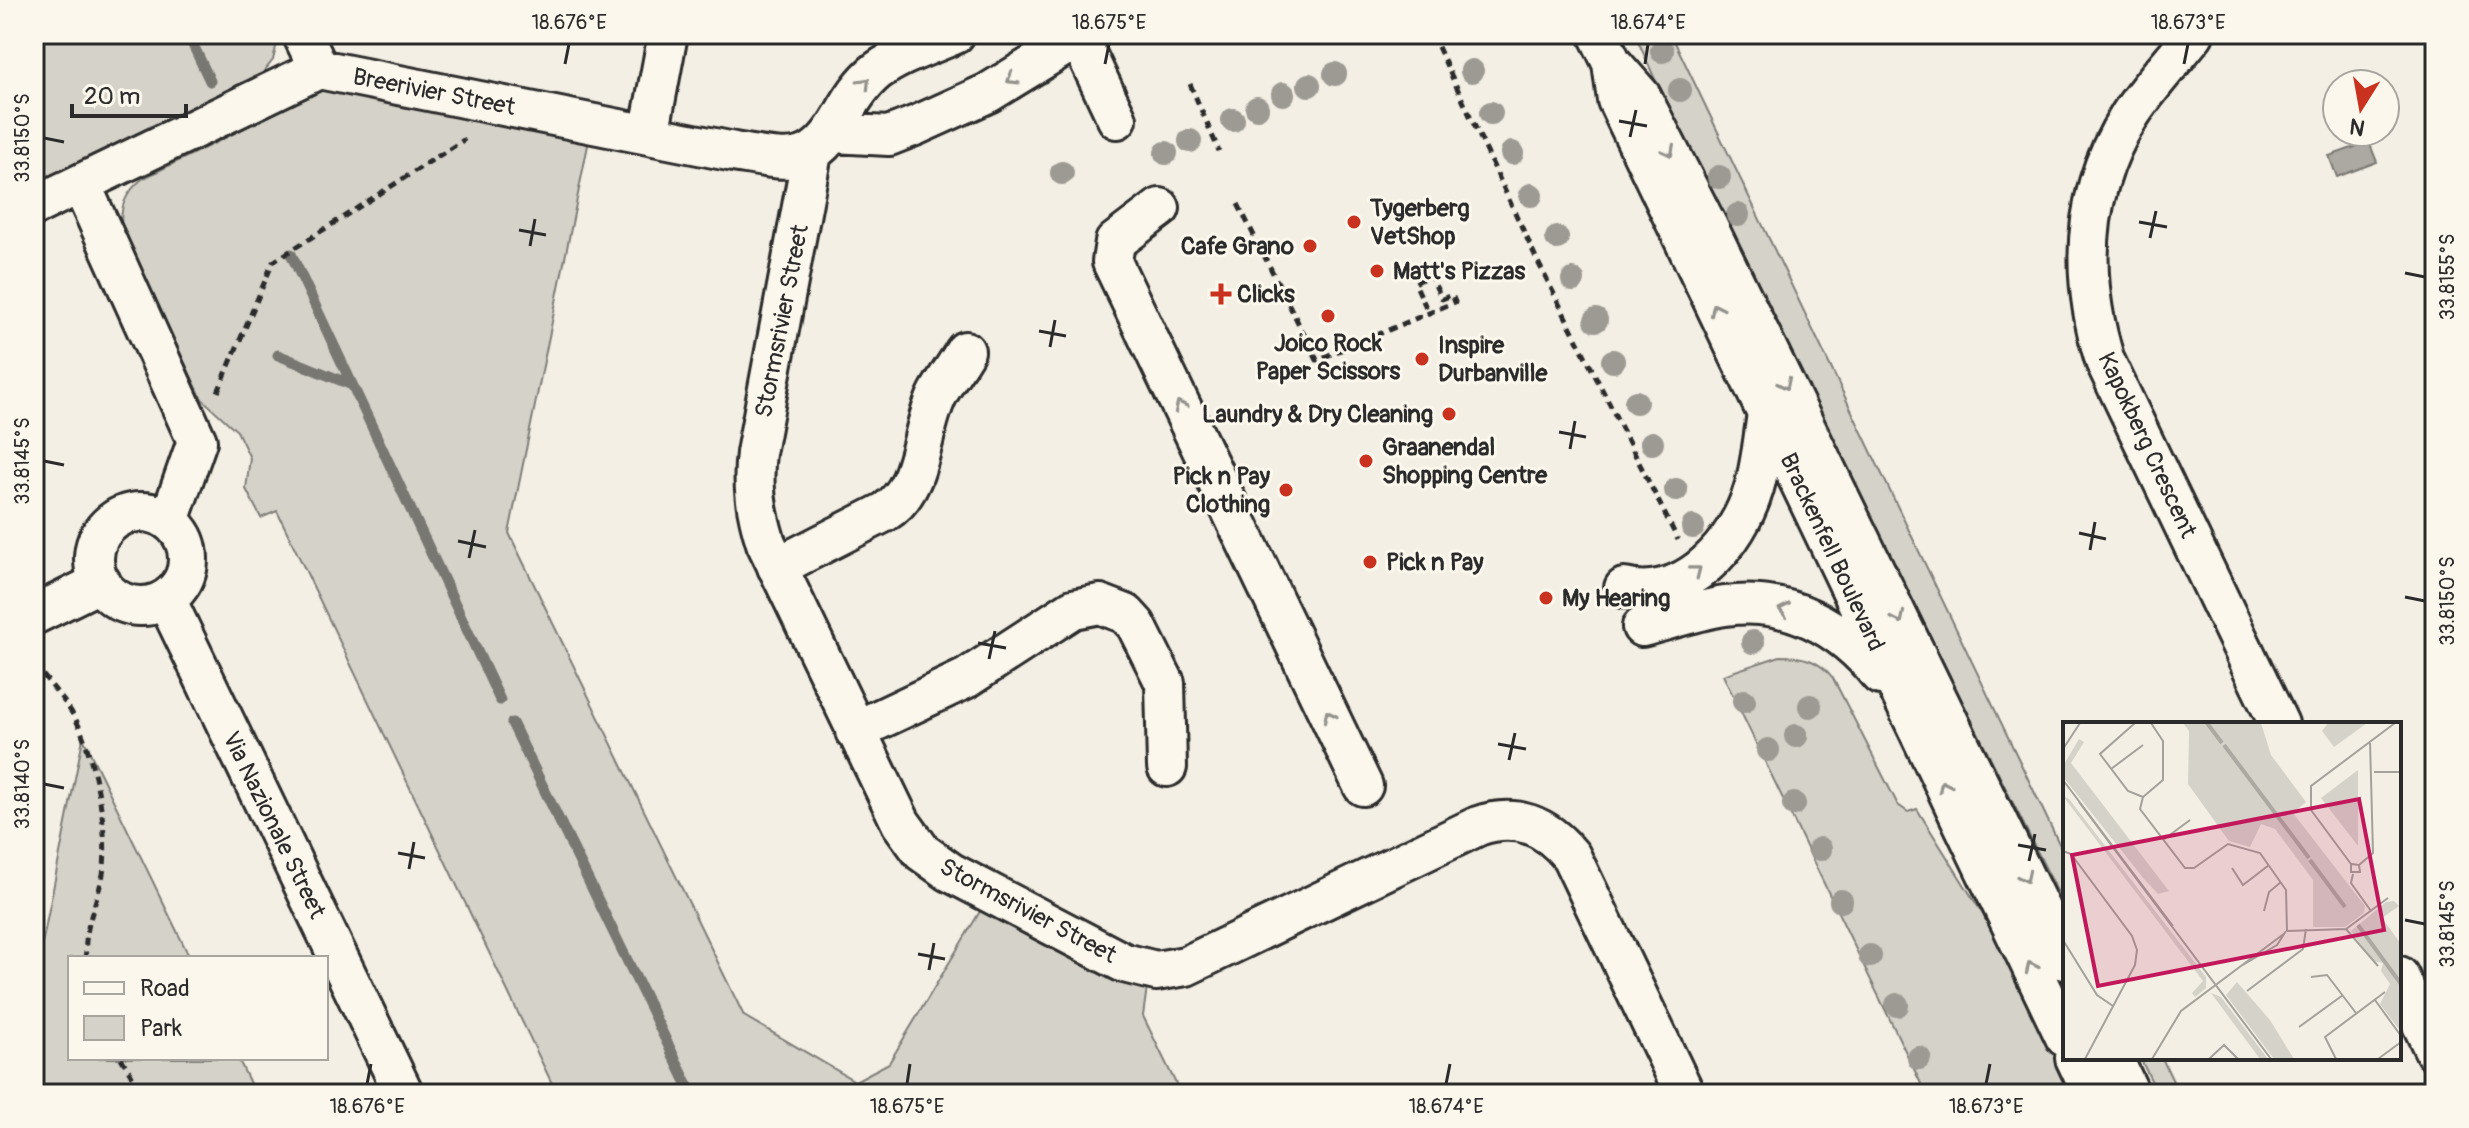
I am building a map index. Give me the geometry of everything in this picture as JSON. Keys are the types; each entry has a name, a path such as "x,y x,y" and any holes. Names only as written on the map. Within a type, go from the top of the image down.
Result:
{"street":[{"path":"302,34 319,69"},
{"path":"649,135 668,34"},
{"name":"Stormsrivier Street","path":"955,34 877,71 856,92 823,143 753,473 758,519 777,567 910,839 935,863 1124,963 1156,971 1186,966 1478,826 1506,820 1541,828 1558,840 1571,856 1685,1094"},
{"name":"Kapokberg Crescent","path":"2194,34 2131,113 2103,170 2089,231 2089,297 2105,361 2278,722"},
{"path":"1080,35 1117,119"},
{"name":"Breerivier Street","path":"34,206 319,69 777,159 801,158 823,143 889,136 917,125 988,93 1080,35"},
{"name":"Brackenfell Boulevard","path":"1605,48 1617,100 2063,1033"},
{"name":"Brackenfell Boulevard","path":"1605,48 1641,96 1708,227 2063,956"},
{"path":"81,184 197,441 169,521"},
{"path":"1160,208 1115,242 1112,262 1363,786"},
{"path":"777,567 885,512 900,500 910,482 937,395 965,351"},
{"path":"1624,588 1657,592 1673,587 1694,574 1721,547 1744,515 1753,490 1767,414"},
{"path":"140,512 155,514 169,521 180,532 187,546 189,561 178,589 166,599 152,605 137,606 121,601 108,592 101,582 94,565 95,549 111,523 125,515 140,512"},
{"path":"34,615 101,582"},
{"name":"Via Nazionale Street","path":"166,599 404,1094"},
{"path":"855,731 967,678 1073,609 1100,604 1126,614 1136,625 1165,683 1167,767"},
{"path":"1642,627 1725,606 1783,608 1832,628 1853,644 1907,708"},
{"path":"2401,980 2435,1052"},
{"path":"2076,1060 2092,1094"},
{"path":"2114,1060 2130,1094"}],"path":[{"path":"1432,34 1538,262 1694,574"},
{"path":"1190,84 1219,151"},
{"path":"197,441 273,262 513,108"},
{"path":"1238,204 1317,360 1429,314 1455,302 1452,295 1442,299 1430,275 1415,283 1429,314"},
{"path":"34,664 68,707 83,735 101,808 105,852 99,891 85,936 86,956"},
{"path":"122,1060 139,1088"},
{"path":"95,1094 109,1087 124,1085 150,1094"}],"green space":[{"path":"34,34 279,34 273,60 257,80 34,186"},
{"path":"1635,34 1671,34 2063,852 2063,903 1680,136"},
{"path":"320,91 338,91 589,140 509,533 744,1016 855,1081 889,1063 982,908 1121,981 1147,987 1143,1016 1181,1094 557,1094 277,511 261,518 246,489 250,458 237,431 202,399 122,230 124,202 142,179"},
{"path":"1780,656 1810,660 1833,678 1898,805 1908,812 1917,809 2007,953 2076,1094 1926,1094 1723,675"},
{"path":"83,738 189,956 68,956 68,1060 239,1060 255,1094 34,1094 34,985"},
{"path":"2141,1060 2163,1060 2179,1094 2158,1094"}],"shaded area":[{"path":"2352,148 2371,148 2377,162 2337,177 2329,156"}],"waterway":[{"path":"188,34 210,81"},
{"path":"291,254 500,700"},
{"path":"278,355 352,385"},
{"path":"512,723 692,1094"}],"place":[{"name":"Tygerberg VetShop","path":"1354,222"},
{"name":"Cafe Grano","path":"1310,246"},
{"name":"Matt's Pizzas","path":"1377,271"},
{"name":"Clicks","path":"1221,294"},
{"name":"Joico Rock Paper Scissors","path":"1328,316"},
{"name":"Inspire Durbanville","path":"1422,359"},
{"name":"Laundry & Dry Cleaning","path":"1449,414"},
{"name":"Graanendal Shopping Centre","path":"1366,461"},
{"name":"Pick n Pay Clothing","path":"1286,490"},
{"name":"Pick n Pay","path":"1370,562"},
{"name":"My Hearing","path":"1546,598"}]}
